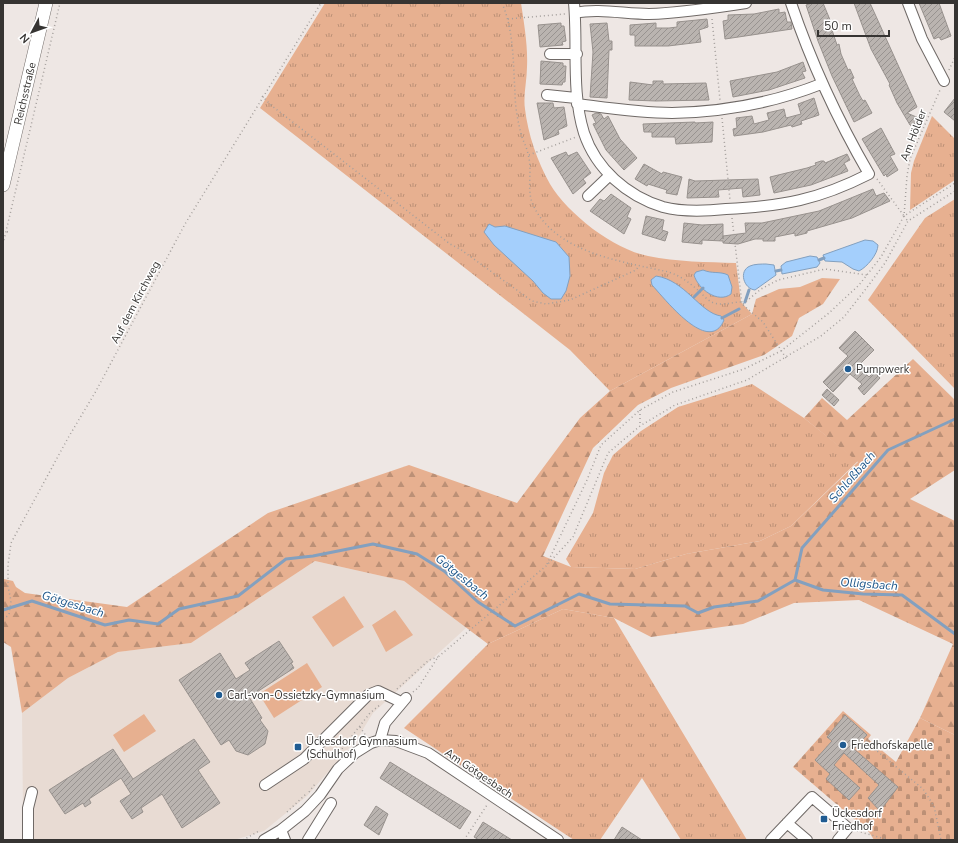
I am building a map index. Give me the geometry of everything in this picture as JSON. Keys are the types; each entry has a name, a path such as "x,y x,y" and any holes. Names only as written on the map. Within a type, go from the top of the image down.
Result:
{"main road":[{"name":"Reichsstraße","path":"3,185 46,3"}],"street":[{"path":"746,3 655,13 585,11 575,8 577,101 585,134 594,154 610,175 617,183 637,197 664,207 710,210 789,204 844,187 869,174 843,129 821,84 791,3"},
{"path":"908,3 922,38 944,81"},
{"path":"550,54 577,54"},
{"path":"547,95 577,101 672,113 718,109 779,99 821,84"},
{"path":"588,196 610,175"},
{"path":"264,840 280,830 310,806 338,769 351,756 371,743 380,740 385,723 404,700 394,693 378,691 368,695 304,759 265,785"},
{"name":"Am Götgesbach","path":"380,740 396,741 428,753 558,840"},
{"path":"28,840 28,808 32,792"},
{"path":"771,840 812,797 848,828 838,840"},
{"path":"308,840 331,803"},
{"path":"787,823 807,840"},
{"path":"280,830 285,840"}],"path":[{"path":"3,244 60,3"},
{"name":"Auf dem Kirchweg","path":"3,619 9,615 11,601 8,586 8,565 11,543 68,438 104,378 185,224 262,96 321,3"},
{"path":"502,3 508,19 512,47 515,106 522,137 529,155 529,187 533,205 545,224 576,246 639,266 666,271 684,279 712,303 719,304 741,302"},
{"path":"508,19 575,8"},
{"path":"711,8 716,64"},
{"name":"Am Hölder","path":"904,216 907,176 910,159 922,128 955,57"},
{"path":"262,96 272,106 450,244 460,249 532,301 546,304 570,300 636,270 639,266"},
{"path":"529,155 585,134"},
{"path":"726,155 726,164"},
{"path":"869,174 877,179 908,221"},
{"path":"546,566 587,480 601,445 640,410 673,392 744,369 781,351 829,313 859,285 881,258 904,216 955,184"},
{"path":"394,693 404,700 418,688 438,657 499,607 560,553 573,537 608,452 640,426 675,405 747,380 821,336 844,317 886,262 908,221 955,191"},
{"path":"3,231 7,232"},
{"path":"735,253 741,302 763,322 786,358"},
{"path":"742,304 761,289 778,280 825,268 867,275"},
{"path":"640,410 640,426"},
{"path":"333,761 370,713 429,660 438,657"},
{"path":"865,741 923,789 934,806 941,840"},
{"path":"282,816 308,793 316,782"},
{"path":"464,840 492,796"},
{"path":"243,840 263,828"},
{"path":"848,828 889,840"}],"shaded area":[{"name":"Carl-von-Ossietzky-Gymnasium","path":"315,561 404,581 467,627 373,713 357,739 307,796 264,831 234,840 33,840 23,813 22,713 68,678 118,652 191,643"}],"green space":[{"path":"325,3 521,3 527,51 527,72 524,99 526,118 537,157 545,175 558,195 568,207 593,229 620,246 634,252 648,256 670,259 736,263 741,302 752,314 610,391 570,350 260,108"},
{"path":"932,116 955,139 955,180 910,210 911,173 914,161"},
{"path":"955,199 955,389 868,300 925,218"},
{"path":"822,278 840,279 823,304 799,318 792,336 764,355 671,388 638,405 593,448 543,556 571,567 635,569 686,554 760,541 791,526 858,462 804,418 822,398 847,420 913,359 955,400 955,470 910,499 955,521 955,735 920,718 953,644 859,600 794,603 743,624 651,637 614,618 563,609 488,644 404,581 315,561 191,643 118,652 68,678 22,713 11,647 3,642 4,579 13,581 16,587 25,593 127,607 268,513 409,465 517,503 580,418 610,391 752,314 756,299 779,289 800,287"},
{"path":"752,384 804,418 858,461 791,526 760,541 686,554 635,569 571,567 566,559 593,513 604,473 613,455 641,431 678,407"},
{"path":"344,596 364,627 333,647 312,617"},
{"path":"563,609 614,618 747,840 681,840 642,778 600,840 574,840 404,728 488,644"},
{"path":"395,610 413,635 386,652 372,625"},
{"path":"307,663 322,687 274,718 259,694"},
{"path":"843,711 871,735 868,739 896,762 920,718 955,735 955,840 874,840 869,832 793,767"},
{"path":"144,714 156,731 124,752 113,735"}],"water":[{"path":"489,224 495,227 505,226 556,242 569,257 570,276 566,291 561,299 551,299 543,293 533,281 494,245 484,232"},
{"path":"865,240 873,241 878,245 878,249 872,260 859,271 842,262 825,261 823,255"},
{"path":"810,256 817,257 820,263 817,267 782,274 781,266 786,262"},
{"path":"752,265 774,265 776,275 755,290 748,287 743,276 746,268"},
{"path":"703,270 728,275 732,287 731,294 726,297 720,297 709,294 704,290 694,275 696,272"},
{"path":"656,276 675,284 706,309 713,314 721,316 724,320 717,329 708,332 687,321 652,285 651,280"}],"building":[{"path":"812,3 823,3 833,27 831,27 837,45 839,44 841,54 848,70 850,69 854,78 852,79 860,96 863,101 865,100 872,113 854,122 832,76 818,41 806,5"},
{"path":"854,3 870,3 917,107 907,113 921,119 918,128 910,125 897,103 889,85 890,84 871,49"},
{"path":"919,3 939,3 951,36 941,40 939,37 934,39"},
{"path":"779,9 779,13 785,12 787,22 791,22 792,29 725,39 723,21 728,20 728,15 754,14"},
{"path":"707,19 708,27 699,30 701,42 668,46 635,46 635,35 630,35 630,25 656,23 656,28 669,28 677,27 677,22"},
{"path":"561,23 561,26 564,26 566,41 562,42 563,45 540,47 538,25"},
{"path":"607,23 609,41 612,41 612,50 609,50 607,98 590,97 593,52 590,24"},
{"path":"541,61 563,63 563,66 566,66 565,82 563,82 562,85 540,84"},
{"path":"803,62 806,71 802,72 805,78 769,90 733,97 730,81 777,72"},
{"path":"653,81 663,81 663,84 706,83 709,100 629,100 630,82 653,85"},
{"path":"814,98 819,115 801,121 802,124 792,127 791,125 763,132 734,136 733,129 737,128 736,118 752,116 754,124 769,120 767,113 784,109 786,118 801,114 798,104"},
{"path":"955,98 955,121 944,112"},
{"path":"537,103 553,103 554,108 564,107 567,126 558,130 559,134 544,140"},
{"path":"596,113 601,114 604,119 608,116 620,139 637,158 624,170 606,150 593,124 596,123 592,115"},
{"path":"713,122 712,142 676,144 675,137 652,137 652,132 644,132 643,124"},
{"path":"881,128 895,154 890,156 898,170 887,177 886,174 884,176 862,139"},
{"path":"566,152 568,156 577,152 591,173 583,179 586,183 573,194 551,158"},
{"path":"847,154 850,160 844,163 848,171 811,185 774,193 770,177 807,168 816,165 815,163 821,161 824,161 825,163"},
{"path":"644,164 662,174 663,172 682,177 677,195 666,193 667,190 648,184 647,186 635,179"},
{"path":"689,179 695,181 758,179 760,195 743,197 742,188 718,190 719,197 687,198"},
{"path":"873,189 876,196 884,193 890,201 852,218 807,231 807,233 795,236 795,233 775,237 775,241 755,239 738,244 723,243 723,241 702,240 702,244 682,242 684,223 702,225 723,224 723,236 746,233 745,223 762,223 819,211"},
{"path":"611,194 631,208 627,217 631,219 624,234 590,211 600,199 604,201"},
{"path":"646,216 664,220 662,230 668,232 665,241 642,234"},
{"name":"Pumpwerk","path":"855,331 874,350 858,366 869,377 874,372 880,378 864,395 858,388 862,384 850,374 833,392 823,382 848,356 839,348"},
{"path":"827,389 839,400 834,406 822,395"},
{"path":"279,641 293,662 291,663 294,668 249,697 262,718 260,720 268,731 265,744 248,755 236,751 229,740 221,745 179,680 220,653 236,679 250,670 245,663"},
{"path":"845,715 867,735 854,749 898,787 880,811 868,798 879,785 844,753 834,765 860,788 849,800 826,779 830,774 815,760 832,741 827,737"},
{"path":"194,739 210,762 198,770 220,803 182,828 162,794 141,808 143,812 132,819 120,801 131,794 121,778 89,799 91,803 85,807 83,803 65,814 49,790 113,749 133,779"},
{"path":"390,762 471,812 460,829 380,778"},
{"path":"376,806 388,814 379,835 364,825"},
{"path":"483,822 512,840 479,840 474,837"},
{"path":"622,827 642,840 614,840"}],"waterway":[{"path":"819,260 824,258"},
{"path":"776,271 781,270"},
{"path":"694,297 703,288"},
{"path":"745,302 749,290"},
{"path":"722,318 739,309"},
{"name":"Schloßbach","path":"795,580 802,548 888,450 955,419"},
{"name":"Götgesbach","path":"3,610 32,601 105,625 129,620 158,624 179,609 238,596 286,559 313,556 373,544 417,554 444,571 478,602 515,626 579,594 610,604 685,606 698,613 714,607 758,601 795,580"},
{"name":"Olligsbach","path":"795,580 823,590 863,594 902,595 955,634"}],"place":[{"name":"Pumpwerk","path":"848,369"},
{"name":"Carl-von-Ossietzky-Gymnasium","path":"219,695"},
{"name":"Friedhofskapelle","path":"843,745"},
{"name":"Ückesdorf Gymnasium (Schulhof)","path":"298,747"},
{"name":"Ückesdorf Friedhof","path":"824,819"}]}
